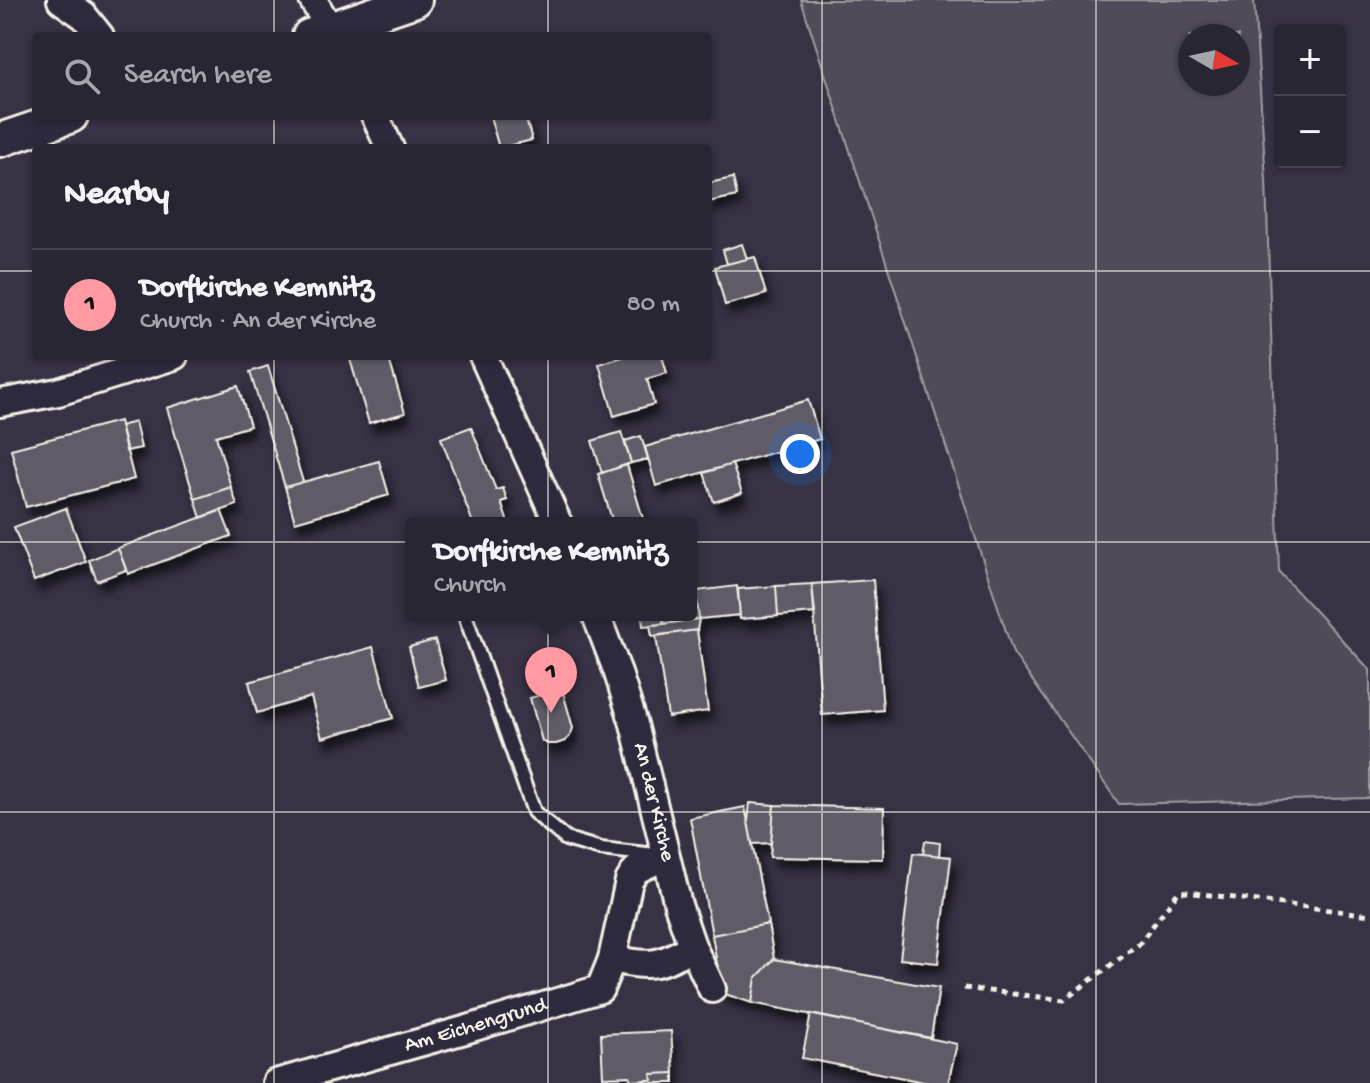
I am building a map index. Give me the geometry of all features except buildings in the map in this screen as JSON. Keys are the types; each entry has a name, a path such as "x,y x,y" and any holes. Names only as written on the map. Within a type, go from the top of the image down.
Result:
{"street":[{"path":"61,0 84,16 97,32"},
{"path":"313,0 324,32"},
{"path":"330,32 415,0"},
{"path":"0,140 59,120"},
{"path":"377,120 388,144"},
{"path":"0,403 58,392 161,360"},
{"path":"485,360 555,517"},
{"name":"An der Kirche","path":"598,621 634,724 678,905 692,946 712,989"},
{"name":"Am Eichengrund","path":"276,1083 600,989 612,959 629,881 636,870 666,856"},
{"path":"612,959 643,966 672,959 692,946"}],"lane":[{"path":"467,621 534,812 566,839 601,849 666,856"}],"path":[{"path":"964,988 1064,1000 1139,944 1179,891 1370,915"}],"shaded area":[{"path":"801,0 1254,0 1266,180 1279,572 1370,670 1370,798 1119,804 1013,653"}],"place":[{"name":"Dorfkirche Kemnitz","path":"551,713"}]}
